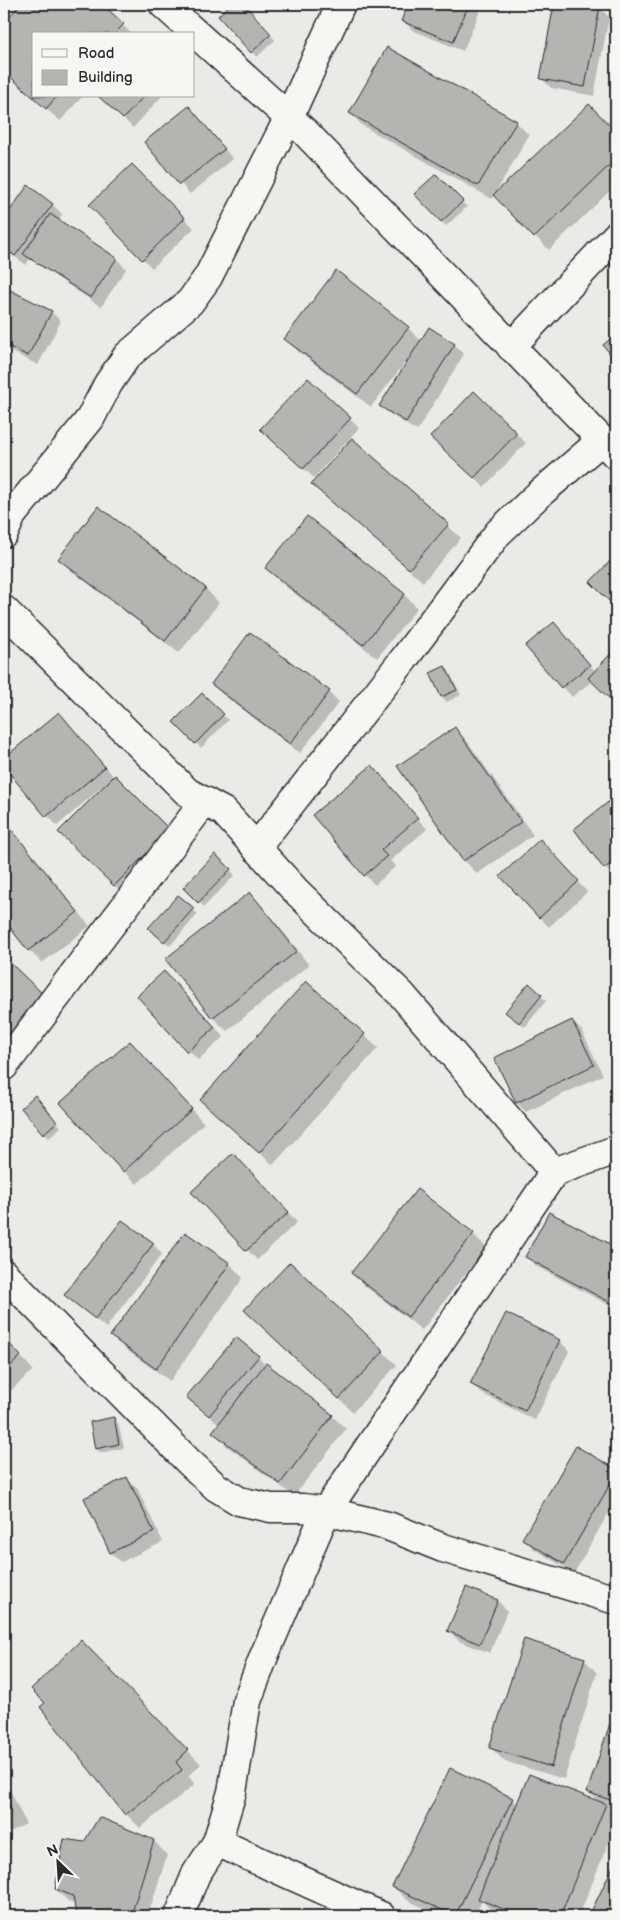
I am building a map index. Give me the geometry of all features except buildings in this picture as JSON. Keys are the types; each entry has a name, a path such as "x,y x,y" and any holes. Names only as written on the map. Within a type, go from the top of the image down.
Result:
{"street":[{"path":"163,4 194,32"},
{"path":"6,522 90,419 108,384 127,356 190,302 208,277 289,117 341,4"},
{"path":"195,33 305,132 609,448 537,496 498,533 404,660 256,848"},
{"path":"510,346 616,236"},
{"path":"4,610 187,792 224,812 295,890 402,995 554,1172"},
{"path":"4,1066 205,801"},
{"path":"179,1916 196,1874 217,1842 232,1792 247,1701 264,1656 326,1511 554,1172 616,1150"},
{"path":"4,1274 189,1462 216,1488 238,1500 271,1508 302,1508 326,1511 388,1526 443,1548 616,1600"},
{"path":"217,1842 381,1916"}]}
